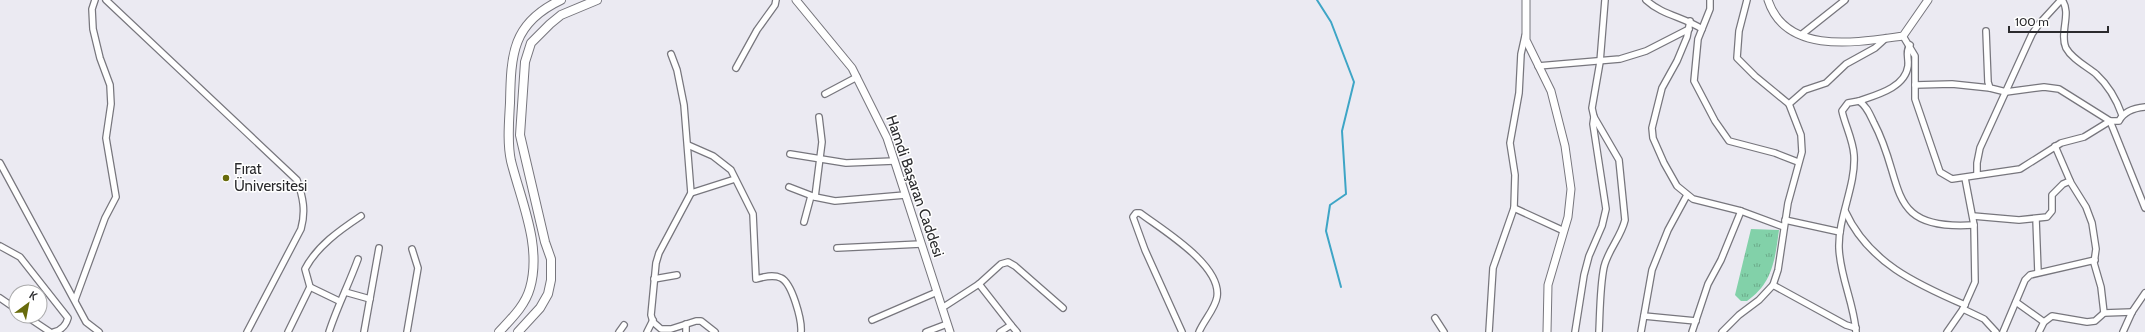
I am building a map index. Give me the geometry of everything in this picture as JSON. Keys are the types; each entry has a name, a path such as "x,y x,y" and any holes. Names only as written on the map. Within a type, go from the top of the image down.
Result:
{"main road":[{"path":"499,332 522,306 530,289 534,266 532,239 511,159 509,123 511,66 516,46 529,21 542,10 561,0"},
{"path":"518,332 540,308 548,294 551,280 551,259 545,242 520,136 525,62 531,43 550,24 561,15 597,0"}],"street":[{"path":"75,300 105,218 116,197 106,138 112,104 110,85 100,58 93,29 92,9 94,0"},
{"path":"106,0 297,180 303,196 305,216 301,229 247,332"},
{"path":"736,68 757,30 775,5 776,0"},
{"name":"Hamdi Başaran Caddesi","path":"796,0 852,68 877,114 950,332"},
{"path":"1526,0 1526,34 1529,48 1551,91 1566,146 1571,189 1564,231 1553,262 1548,285 1547,332"},
{"path":"1599,332 1604,267 1610,251 1623,229 1626,220 1619,160 1594,117 1592,108 1600,62 1605,0"},
{"path":"1646,0 1660,10 1690,21 1702,29"},
{"path":"1710,0 1710,9 1698,39 1694,81 1715,121 1729,141 1775,153 1798,162"},
{"path":"1722,332 1735,318 1763,297 1773,285 1778,270 1785,220 1798,162 1802,152 1801,135 1789,104 1755,76 1737,58 1739,31 1747,0"},
{"path":"1768,0 1779,20 1802,35 1831,42 1903,36 1928,0"},
{"path":"1802,35 1845,0"},
{"path":"1977,175 1977,163 1980,148 1998,105 2006,92 2032,34 2039,24 2062,0 2065,8 2064,40 2067,50 2096,74 2115,95 2122,115"},
{"path":"1690,21 1689,29 1677,61 1662,88 1652,133 1674,181 1687,195 1700,202 1741,211 1784,227"},
{"path":"1538,66 1600,62 1620,59 1646,51 1689,29"},
{"path":"1986,31 1988,82 1990,88"},
{"path":"1489,332 1493,268 1514,208 1515,174 1510,143 1519,93 1521,54 1526,34"},
{"path":"1903,36 1910,45 1915,56 1915,99 1940,172 1952,179 2020,169 2055,146 2084,137 2110,121 2119,120 2122,115 2137,108 2145,107"},
{"path":"1789,104 1805,90 1826,83 1846,64 1876,48 1886,38"},
{"path":"1852,330 1842,274 1839,247 1840,232 1854,170 1854,154 1842,111 1848,103 1859,101 1886,91 1904,77 1908,67 1907,51 1910,45"},
{"path":"647,332 653,320 654,279 659,253 691,193 684,105 677,70 671,54"},
{"path":"825,94 857,77"},
{"path":"1915,85 1952,84 1990,88 2006,92 2044,88 2059,89 2110,121 2145,208"},
{"path":"1859,101 1864,104 1880,134 1904,204 1912,214 1926,223 1956,227 1974,225"},
{"path":"804,222 813,197 820,158 822,142 819,116"},
{"path":"1575,332 1584,275 1589,256 1602,226 1606,209 1593,124 1594,117"},
{"path":"688,145 724,164 731,170 753,214 756,279 776,276 788,283 802,325 801,332"},
{"path":"2055,146 2070,181 2086,207 2092,223 2096,249 2095,260 2104,313"},
{"path":"790,154 846,163 894,161"},
{"path":"0,163 86,322 99,332"},
{"path":"1947,332 1964,307 1975,282 1974,225 1965,178"},
{"path":"691,193 735,179"},
{"path":"1973,216 2018,220 2047,217 2052,211 2052,194 2063,184 2070,181"},
{"path":"789,187 824,200 848,201 905,195"},
{"path":"1641,332 1652,270 1668,230 1687,195"},
{"path":"1514,208 1564,231"},
{"path":"1692,332 1708,284 1721,260 1741,211"},
{"path":"1845,211 1852,227 1882,261 1910,280 1964,307 1984,319 1996,332"},
{"path":"1182,332 1144,250 1133,217 1136,213 1140,213 1200,259 1213,279 1217,289 1217,297 1199,332"},
{"path":"288,332 310,287 305,269 308,263 335,233 361,216"},
{"path":"2036,219 2038,272"},
{"path":"1785,220 1840,232"},
{"path":"838,248 921,244"},
{"path":"0,246 20,257 68,318 66,324 59,331 54,332"},
{"path":"365,332 379,248"},
{"path":"407,332 418,268 412,249"},
{"path":"329,332 339,301 345,292 358,259"},
{"path":"2003,332 2025,280 2038,272 2095,260"},
{"path":"942,308 979,284 1002,264 1011,263 1063,308"},
{"path":"654,279 677,275"},
{"path":"979,284 1017,332"},
{"path":"1773,285 1852,330"},
{"path":"310,287 339,301"},
{"path":"345,292 370,299"},
{"path":"872,320 937,292"},
{"path":"2123,332 2132,312 2145,293"},
{"path":"2016,302 2044,322"},
{"path":"2039,332 2044,322 2048,318 2056,316 2087,322 2095,321 2104,313 2132,312"},
{"path":"1644,316 1696,322"},
{"path":"1435,318 1444,332"},
{"path":"653,320 661,329 671,329 701,321 716,332"},
{"path":"38,324 50,332"},
{"path":"686,324 686,332"},
{"path":"926,332 947,324"},
{"path":"619,332 624,325"},
{"path":"1000,332 1011,325"}],"green space":[{"path":"1751,229 1779,230 1774,260 1767,278 1756,294 1747,301 1741,301 1735,295"}],"waterway":[{"path":"1317,0 1331,22 1354,82 1342,131 1346,194 1330,205 1326,231 1341,287"}],"place":[{"name":"Fırat Üniversitesi","path":"226,178"}]}
